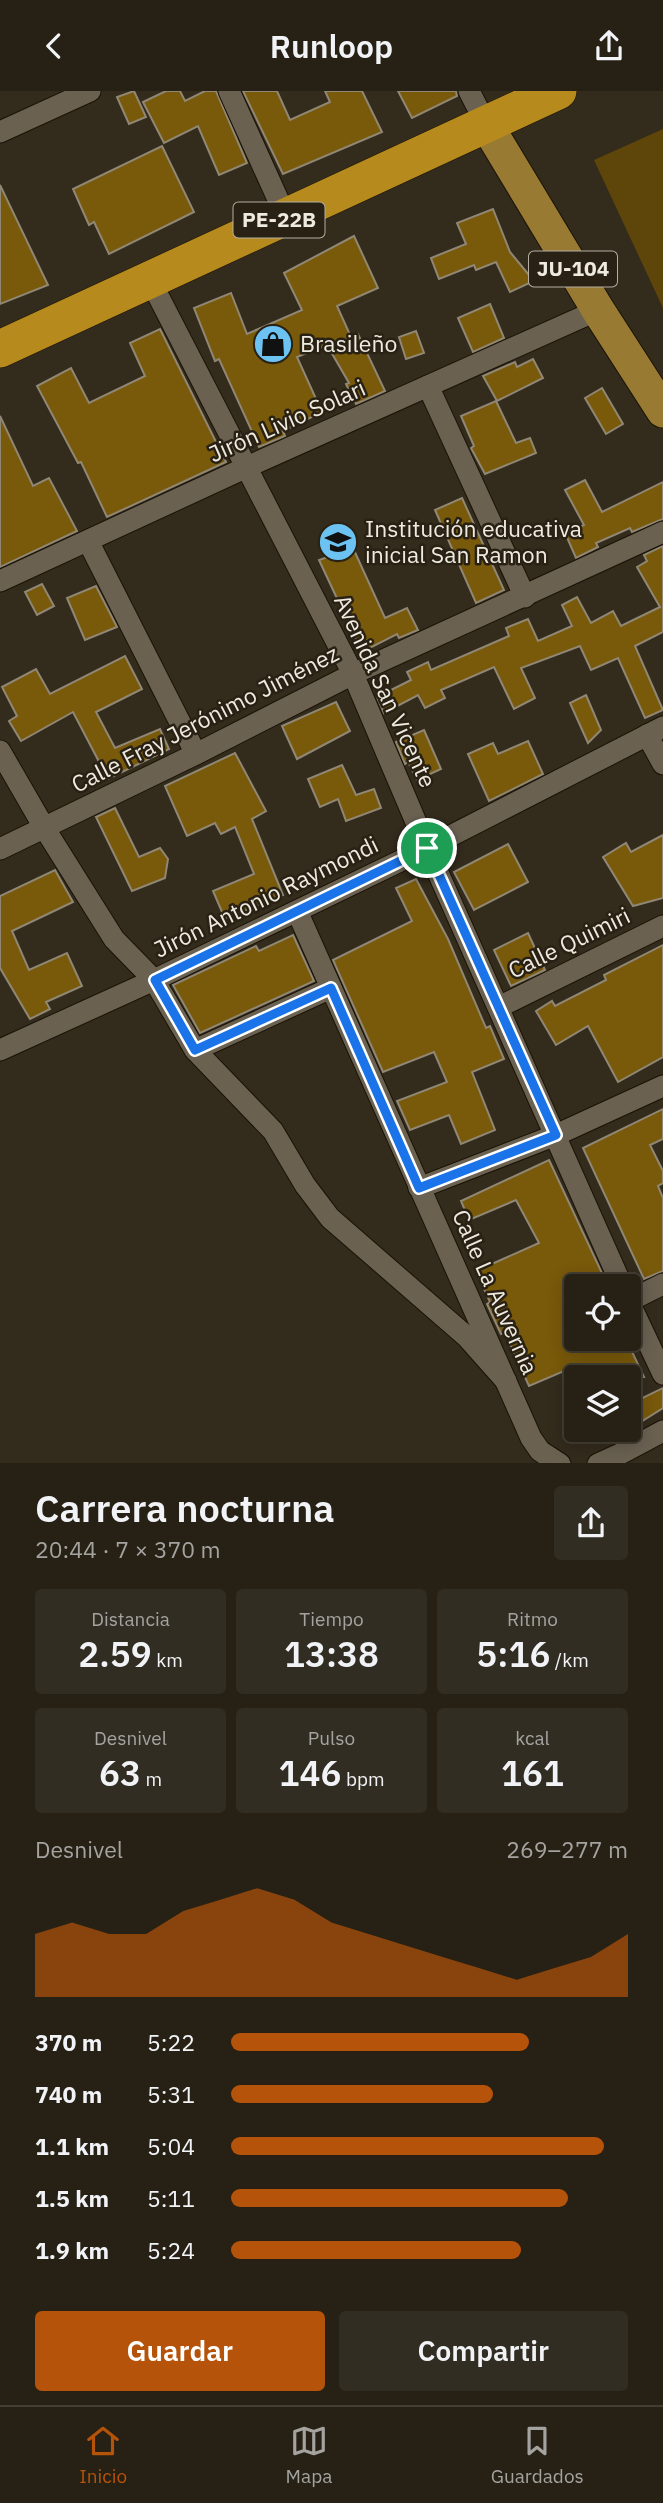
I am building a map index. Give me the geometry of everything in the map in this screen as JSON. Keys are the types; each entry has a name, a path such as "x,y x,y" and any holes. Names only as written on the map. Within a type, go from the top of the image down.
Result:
{"highway":[{"name":"PE-22B","path":"0,349 558,91"}],"main road":[{"name":"JU-104","path":"486,124 597,310 663,411"}],"street":[{"path":"0,132 90,91"},
{"path":"229,91 286,217"},
{"path":"469,91 486,124"},
{"name":"Avenida San Vicente","path":"150,279 353,674 427,848 617,1274"},
{"name":"Jirón Livio Solari","path":"0,581 597,310"},
{"path":"428,386 525,597"},
{"name":"Calle Fray Jerónimo Jiménez","path":"0,849 353,674 663,532"},
{"path":"88,541 196,754"},
{"path":"655,731 663,764"},
{"name":"Jirón Antonio Raymondi","path":"0,1049 155,980 427,848 655,731"},
{"path":"0,751 114,939 155,980 195,1050 273,1131 305,1185 330,1219 467,1337 506,1381"},
{"name":"Calle La Auvernia","path":"297,911 531,1438 540,1451 556,1461"},
{"name":"Calle Quimiri","path":"499,1007 663,926"},
{"path":"195,1050 331,988"},
{"path":"419,1188 556,1135 663,1086"},
{"path":"641,1294 663,1284"},
{"path":"641,1326 663,1374"},
{"path":"600,1463 663,1431"}],"shaded area":[{"path":"663,129 663,308 594,160"}],"building":[{"path":"134,91 146,117 129,124 117,97"},
{"path":"166,91 180,91 185,101 205,91 216,91 247,163 219,175 198,126 164,143 143,102"},
{"path":"243,91 277,91 290,120 330,102 325,91 362,91 382,132 283,174"},
{"path":"398,91 456,91 457,96 412,118"},
{"path":"162,146 194,212 109,254 94,222 89,225 73,189"},
{"path":"0,185 48,285 0,304"},
{"path":"493,209 510,252 534,281 510,292 496,262 476,270 474,265 439,279 431,258 466,244 457,223"},
{"path":"354,236 378,288 337,306 351,337 358,334 385,391 356,404 346,384 349,383 327,345 297,357 322,412 283,431 285,436 259,447 219,359 215,361 194,308 231,293 247,334 302,310 284,273"},
{"path":"490,304 504,338 473,352 458,318"},
{"path":"160,329 226,462 107,517 81,462 78,463 37,386 71,368 89,403 145,376 130,343"},
{"path":"416,331 424,353 406,359 399,337"},
{"path":"533,359 543,378 497,401 483,376 515,362 517,367"},
{"path":"602,388 623,424 606,434 585,398"},
{"path":"496,401 516,443 530,438 536,453 485,474 471,448 474,446 461,416"},
{"path":"0,416 33,486 49,478 77,531 0,567"},
{"path":"585,480 602,512 663,482 663,519 632,532 630,528 596,543 598,547 576,558 565,533 584,525 565,490"},
{"path":"462,498 504,590 476,603 435,510"},
{"path":"663,546 663,632 635,646 663,710 645,718 618,658 591,670 580,646 521,668 535,698 514,709 494,667 441,690 445,698 425,708 418,695 384,713 377,697 411,680 407,672 428,662 431,670 509,636 506,628 528,619 538,641 572,626 562,605 577,597 591,623 613,611 621,626 660,607 637,567 647,561 644,555"},
{"path":"353,548 385,618 407,608 418,630 399,638 397,634 362,652 319,560"},
{"path":"42,584 54,606 37,615 25,592"},
{"path":"96,586 117,627 85,640 67,598"},
{"path":"125,656 142,689 96,712 115,748 160,729 169,749 108,779 73,712 21,741 9,721 17,716 2,687 36,669 50,694"},
{"path":"586,695 601,730 588,743 570,703"},
{"path":"336,702 350,731 297,759 282,726"},
{"path":"424,730 441,769 417,780 408,762 405,764 396,742"},
{"path":"528,741 543,774 489,801 468,754 493,743 498,754"},
{"path":"235,753 266,811 252,819 283,895 225,919 213,891 254,874 235,827 221,834 215,823 187,836 165,786"},
{"path":"342,765 356,795 374,789 381,808 346,821 338,799 320,807 308,779"},
{"path":"115,808 139,857 160,848 168,859 165,878 132,891 96,817"},
{"path":"663,835 663,898 633,906 603,857 626,843 631,852"},
{"path":"508,844 528,882 474,910 454,872"},
{"path":"55,870 73,902 12,931 29,970 67,953 82,986 46,1002 50,1009 30,1019 0,968 0,896"},
{"path":"416,879 448,939 486,1028 490,1026 504,1059 472,1072 495,1130 461,1144 449,1115 410,1130 397,1101 447,1082 434,1052 383,1072 333,960 412,921 396,888"},
{"path":"528,933 545,970 511,986 494,950"},
{"path":"293,935 314,981 200,1033 173,985 256,946 259,951"},
{"path":"663,945 663,1057 618,1082 588,1026 556,1045 536,1011 552,1001 555,1006 606,980 604,975"},
{"path":"663,1109 663,1139 650,1145 663,1171 663,1183 658,1186 663,1198 663,1271 644,1279 583,1148"},
{"path":"549,1160 602,1274 564,1274 564,1351 632,1351 638,1365 564,1365 564,1371 529,1386 505,1333 501,1334 487,1304 490,1302 476,1271 539,1243 516,1200 469,1220 461,1201"},
{"path":"663,1388 663,1408 641,1422 641,1399"}],"place":[{"name":"Brasileño","path":"273,344"},
{"name":"Institución educativa inicial San Ramon","path":"338,542"}],"route":[{"path":"427,848 556,1135 419,1188 331,988 195,1050 155,980 427,848"}]}
